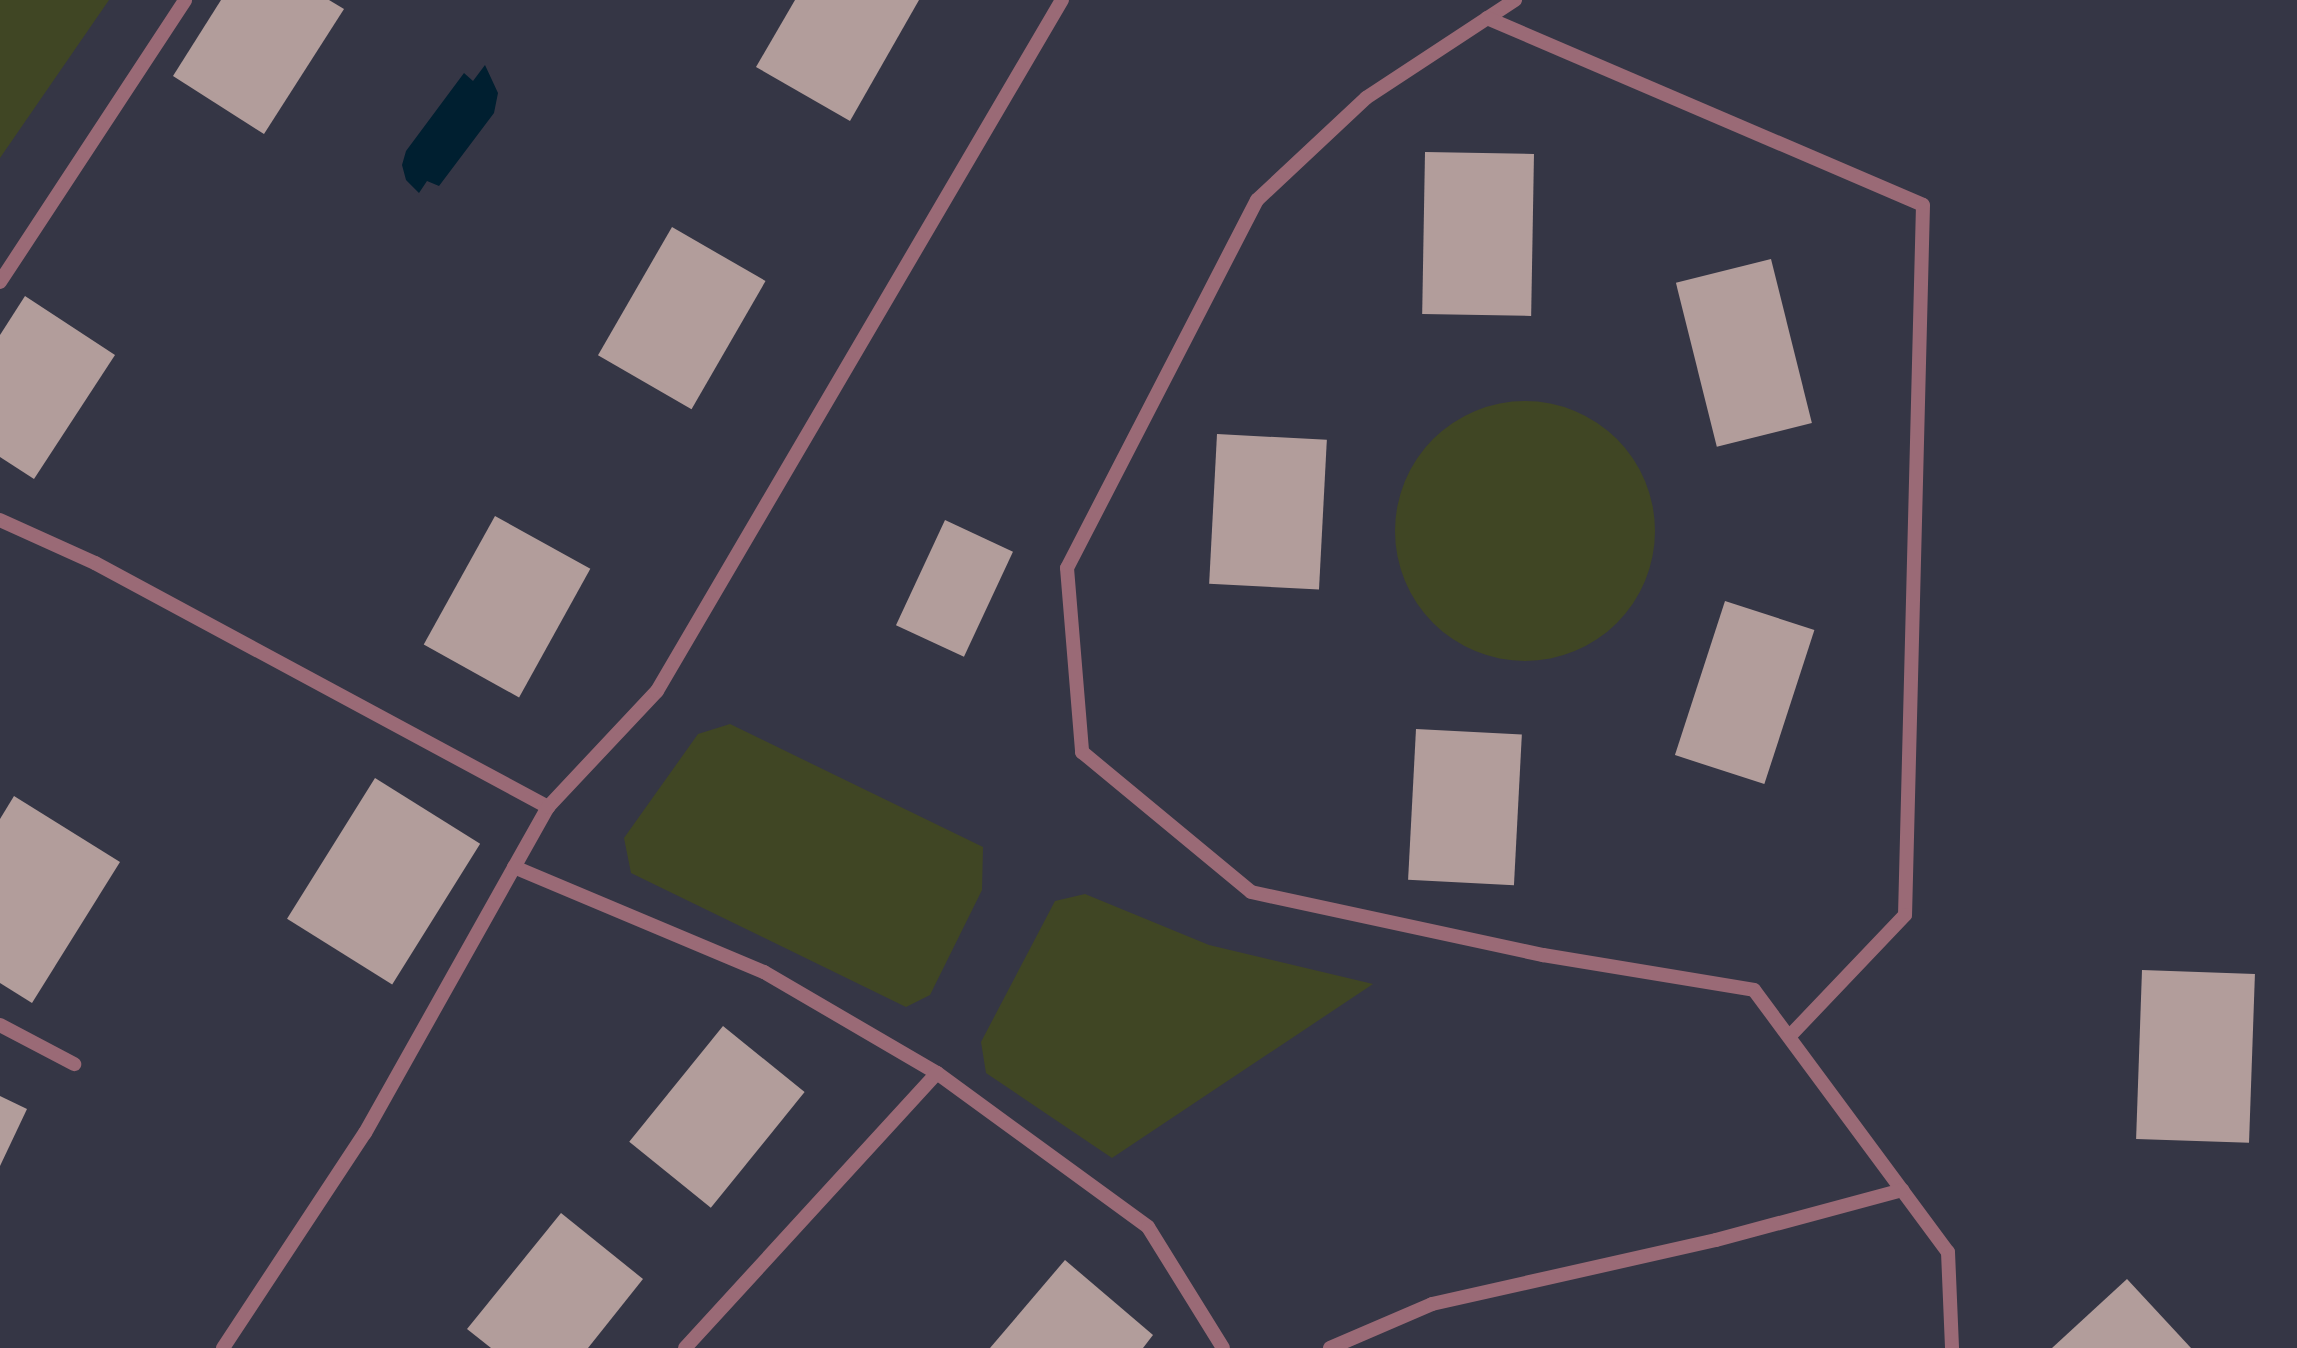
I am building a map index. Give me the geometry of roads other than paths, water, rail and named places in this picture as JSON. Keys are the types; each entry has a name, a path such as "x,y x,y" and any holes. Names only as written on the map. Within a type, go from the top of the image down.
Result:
{"street":[{"path":"0,282 185,0"},
{"path":"223,1348 365,1133 548,807 657,691 1062,0"},
{"path":"1515,0 1366,98 1257,200 1067,568 1082,752 1251,892 1543,955 1754,990 1948,1252 1952,1348"},
{"path":"1487,18 1923,205 1905,915 1789,1037"},
{"path":"0,520 95,563 548,807"},
{"path":"514,867 764,972 937,1073 1148,1227 1223,1348"},
{"path":"0,1025 74,1064"},
{"path":"685,1348 937,1073"},
{"path":"1329,1348 1432,1304 1716,1240 1902,1190"}],"water":[{"path":"485,65 498,93 494,113 439,186 427,181 419,193 406,180 402,165 406,151 464,73 473,81"}]}
